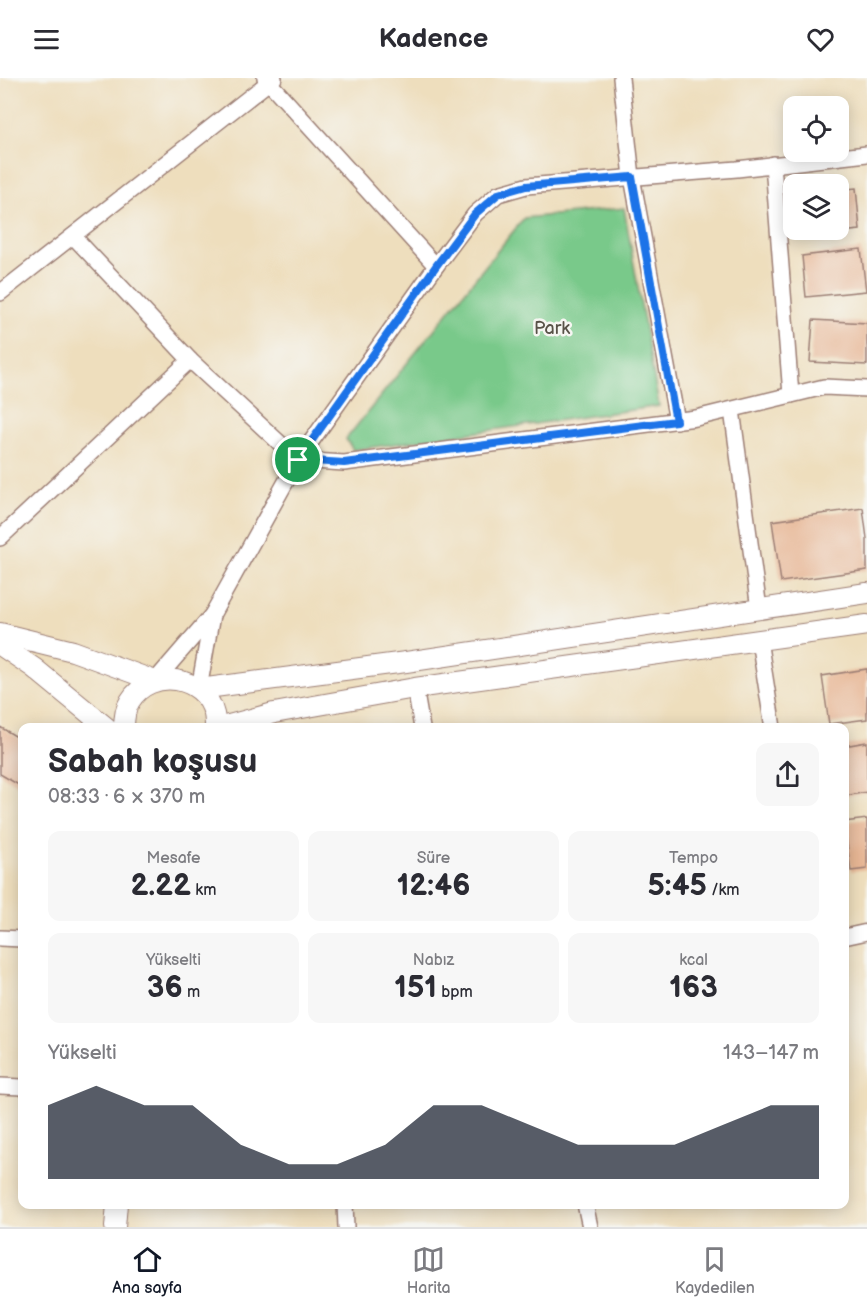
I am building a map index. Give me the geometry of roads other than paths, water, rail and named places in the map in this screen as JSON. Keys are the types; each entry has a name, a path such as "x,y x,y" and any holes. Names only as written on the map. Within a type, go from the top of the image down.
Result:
{"street":[{"path":"621,78 632,177 676,421"},
{"path":"0,294 269,80 436,266"},
{"path":"155,681 212,615 298,460 475,214 498,194 526,186 773,164 867,153"},
{"path":"773,164 791,395"},
{"path":"73,236 190,360 298,460 344,463 696,418 824,387 867,389"},
{"path":"0,538 190,360"},
{"path":"732,410 759,609"},
{"path":"199,689 418,660 867,592"},
{"path":"199,689 212,615"},
{"path":"235,723 274,713 415,688 867,625"},
{"path":"0,633 73,651 155,681"},
{"path":"759,640 772,723"},
{"path":"0,645 34,668 102,723"},
{"path":"124,723 125,714 131,700 141,688 155,681 171,678 199,689 209,700 215,723"},
{"path":"415,688 421,723"},
{"path":"849,936 867,932"},
{"path":"0,938 18,939"},
{"path":"0,1086 18,1087"},
{"path":"115,1227 117,1209"},
{"path":"345,1209 346,1227"},
{"path":"586,1209 590,1227"}],"park label":[{"name":"Park","path":"552,328"}]}
